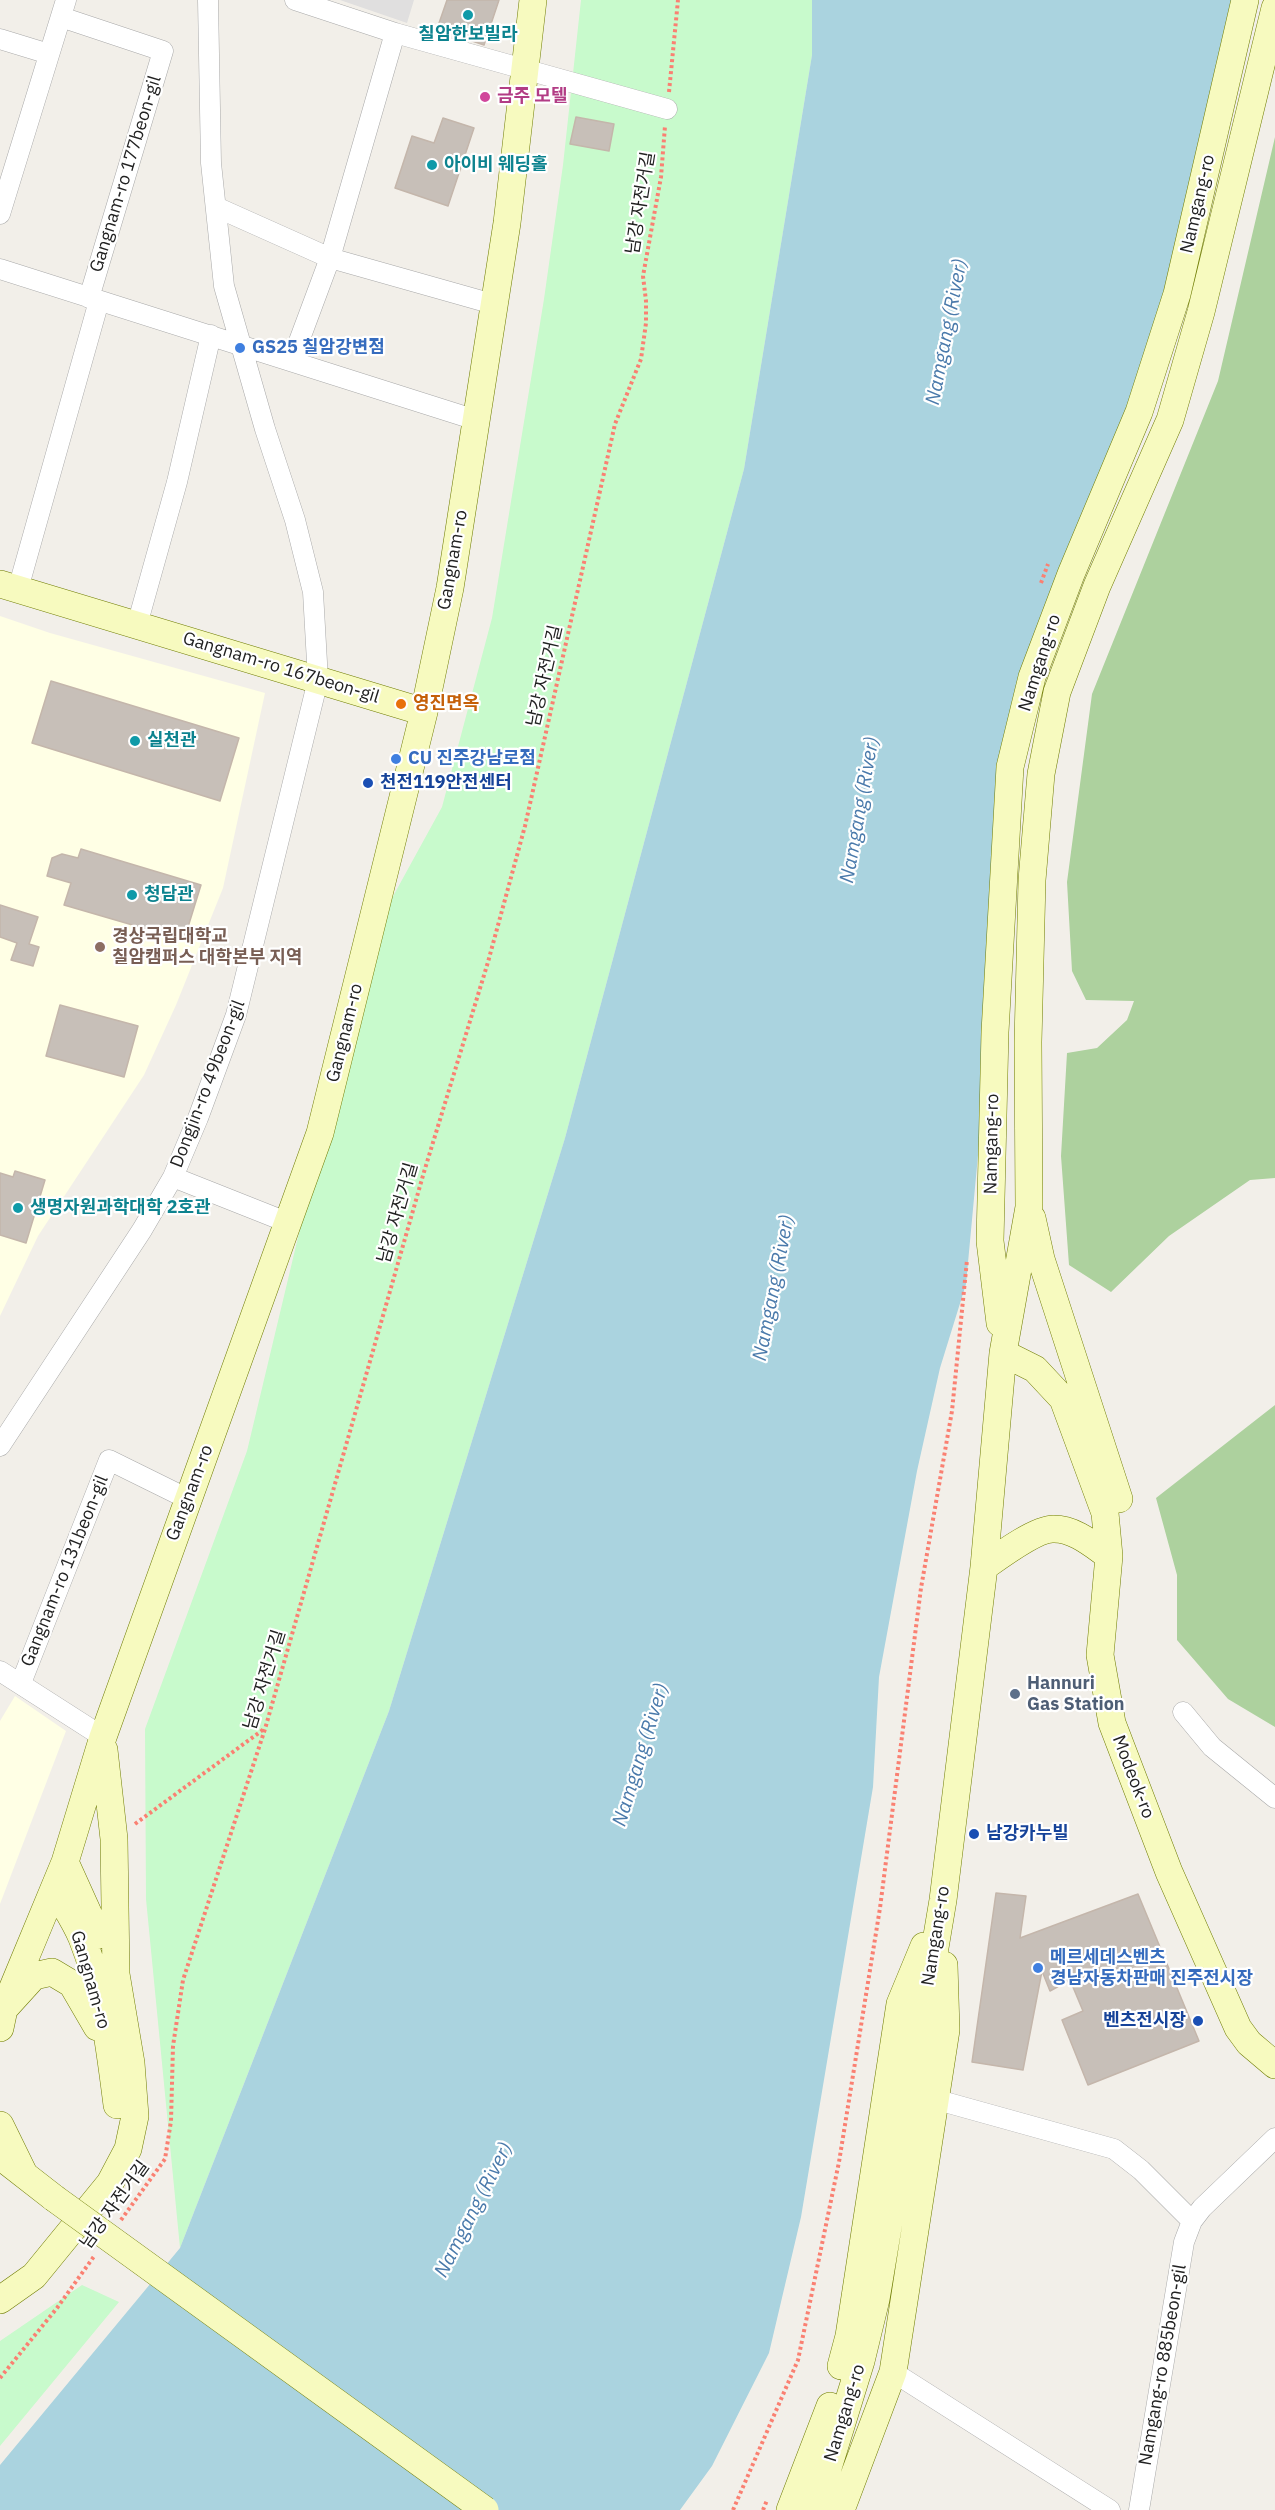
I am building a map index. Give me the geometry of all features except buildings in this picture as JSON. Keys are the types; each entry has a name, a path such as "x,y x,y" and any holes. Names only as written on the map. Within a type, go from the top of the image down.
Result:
{"street":[{"name":"Dongjin-ro 49beon-gil","path":"0,1446 142,1230 173,1177 198,1118 236,1015 318,680 313,592 295,520 265,429 224,286 211,162 208,0"},
{"path":"295,0 395,33 667,109"},
{"name":"Gangnam-ro","path":"119,2163 121,2131 110,2050 97,1989 81,1937 55,1889 103,1737 320,1133 424,712 450,588 507,223 523,69 533,0"},
{"name":"Namgang-ro","path":"1003,1353 990,1241 994,1032 1010,767 1032,677 1071,574 1139,412 1177,294 1245,0"},
{"path":"0,214 63,8"},
{"name":"Gangnam-ro 177beon-gil","path":"63,8 163,51 94,299"},
{"name":"Namgang-ro","path":"815,2510 861,2361 876,2299 943,1900 984,1567 1003,1353 1029,1207 1028,1042 1032,880 1041,774 1057,692 1097,586 1170,420 1201,312 1275,8"},
{"path":"292,360 330,258 395,33"},
{"path":"0,39 49,54"},
{"path":"216,207 330,258 493,304"},
{"name":"Gangnam-ro 177beon-gil","path":"0,269 211,334 242,346 476,420"},
{"name":"Gangnam-ro 167beon-gil","path":"94,299 9,586 424,712"},
{"path":"137,625 177,482 211,334"},
{"path":"173,1177 289,1223"},
{"path":"984,1567 1016,1544 1053,1528 1083,1537 1109,1556 1121,1506 1041,1259 1029,1207"},
{"name":"Modeok-ro","path":"1003,1353 1035,1369 1063,1399 1105,1513 1109,1556 1100,1654 1112,1723 1169,1872 1238,2028 1249,2043 1275,2065"},
{"name":"Gangnam-ro 131beon-gil","path":"21,1683 109,1460 188,1499"},
{"name":"Gangnam-ro 131beon-gil","path":"0,1671 103,1737"},
{"path":"1183,1712 1212,1747 1275,1798"},
{"name":"Gangnam-ro","path":"0,2300 34,2276 110,2183 128,2149 135,2116 131,2063 116,1974 114,1839 103,1737"},
{"path":"65,1862 116,1974"},
{"path":"2,2018 55,1889"},
{"path":"841,2510 893,2372 946,2031 943,1900"},
{"path":"790,2510 832,2401 849,2336 900,2004 943,1900"},
{"path":"0,1976 31,1943"},
{"path":"2,2018 34,1976 52,1972 72,1984 110,2050"},
{"path":"934,2099 1114,2149 1141,2170 1192,2221 1202,2208 1275,2138"},
{"path":"0,2125 12,2171"},
{"path":"0,2156 12,2171 54,2198 485,2510"},
{"name":"Namgang-ro 885beon-gil","path":"1138,2510 1184,2242 1192,2221"},
{"path":"0,2279 34,2276"},
{"path":"893,2372 1110,2510"}],"path":[{"name":"남강 자전거길","path":"118,2224 165,2159 171,2121 173,2046 183,1980 265,1729 424,1172 488,962 525,826 615,424 641,359 646,323 643,276 661,177 678,0"},
{"path":"114,1839 265,1729"},
{"name":"남강 자전거길","path":"0,2378 57,2308 98,2252"}],"shaded area":[{"path":"340,0 414,0 407,23"},
{"name":"경상국립대학교 칠암캠퍼스 대학본부 지역","path":"0,616 50,633 265,693 223,888 176,1005 144,1075 38,1236 0,1316"},
{"path":"15,1696 66,1731 0,1904 0,1721"}],"green space":[{"path":"581,0 812,0 812,55 744,469 565,1138 389,1711 180,2248 146,1899 145,1729 247,1451 369,940 442,807 492,618 544,299 563,165"},
{"path":"1275,137 1275,1178 1250,1180 1169,1236 1111,1292 1069,1265 1061,1156 1067,1053 1097,1048 1127,1020 1134,1001 1086,1000 1072,971 1067,882 1092,694 1218,381"},
{"path":"1275,1405 1275,1727 1228,1699 1177,1640 1177,1575 1156,1498"},
{"path":"82,2285 119,2302 0,2446 0,2341"}],"water":[{"name":"Namgang (River)","path":"812,0 1244,0 1191,256 1018,726 966,1284 940,1368 917,1471 879,1677 873,1787 801,2217 769,2353 712,2466 680,2510 0,2510 0,2465 180,2248 389,1711 565,1138 744,469 812,55"}],"place":[{"name":"칠암한보빌라","path":"468,15"},
{"name":"금주 모텔","path":"485,97"},
{"name":"아이비 웨딩홀","path":"432,165"},
{"name":"GS25 칠암강변점","path":"240,348"},
{"name":"영진면옥","path":"401,704"},
{"name":"실천관","path":"135,741"},
{"name":"CU 진주강남로점","path":"396,759"},
{"name":"천전119안전센터","path":"368,783"},
{"name":"청담관","path":"132,895"},
{"name":"경상국립대학교 칠암캠퍼스 대학본부 지역","path":"100,947"},
{"name":"생명자원과학대학 2호관","path":"18,1208"},
{"name":"Hannuri Gas Station","path":"1015,1694"},
{"name":"남강카누빌","path":"974,1834"},
{"name":"메르세데스벤츠 경남자동차판매 진주전시장","path":"1038,1968"},
{"name":"벤츠전시장","path":"1198,2021"}]}
